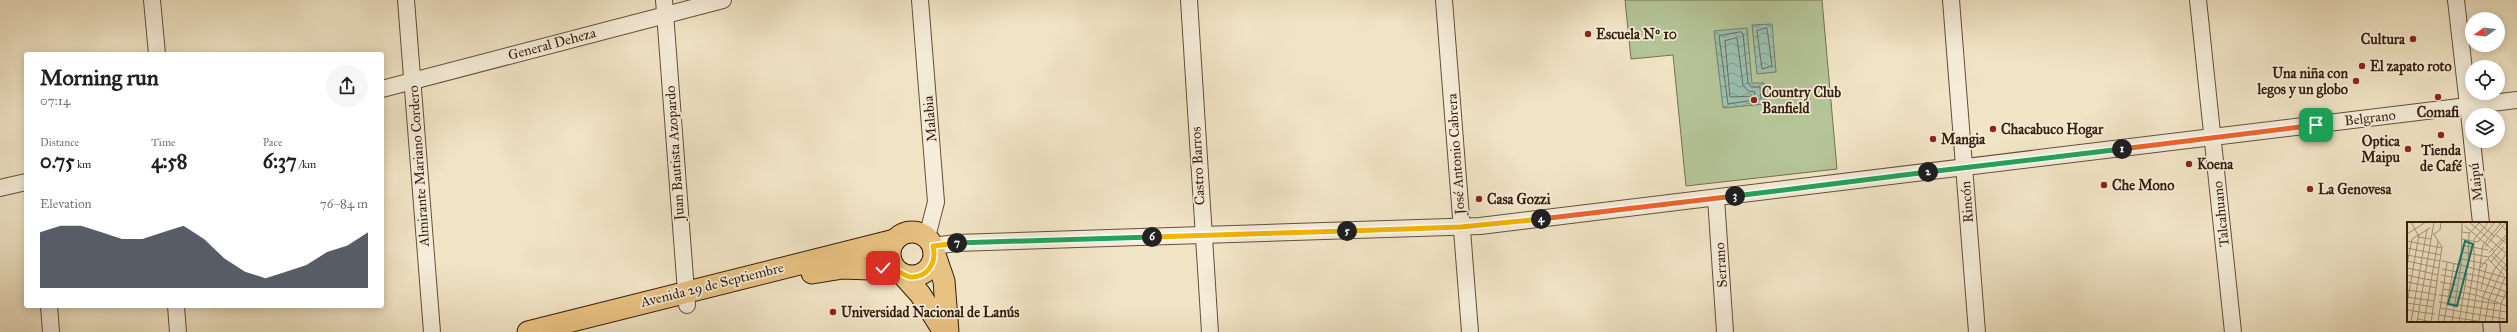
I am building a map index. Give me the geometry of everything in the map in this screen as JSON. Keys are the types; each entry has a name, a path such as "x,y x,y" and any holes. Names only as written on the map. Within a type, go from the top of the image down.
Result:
{"main road":[{"path":"944,332 920,294 899,272 890,255 895,240 907,233 920,234 931,245 944,281 948,332"},
{"name":"Avenida 29 de Septiembre","path":"584,332 686,298 895,240"},
{"path":"899,272 909,277 925,273 934,260 931,245"},
{"name":"Avenida 29 de Septiembre","path":"528,332 686,298 827,270 865,268 899,272"}],"street":[{"path":"152,0 157,52"},
{"name":"Almirante Mariano Cordero","path":"406,0 432,332"},
{"name":"General Deheza","path":"384,88 665,7 723,0"},
{"name":"Malabia","path":"920,0 936,202 931,245"},
{"name":"Castro Barros","path":"1188,0 1202,235 1210,332"},
{"name":"José Antonio Cabrera","path":"1444,0 1470,332"},
{"name":"Rincón","path":"1951,0 1977,332"},
{"name":"Talcahuano","path":"2198,0 2214,138 2233,332"},
{"name":"Maipú","path":"2456,0 2468,106"},
{"name":"Juan Bautista Azopardo","path":"665,7 686,298"},
{"name":"Belgrano","path":"931,245 1461,227 1716,198 2517,100"},
{"name":"Maipú","path":"2473,148 2481,222"},
{"path":"0,188 24,182"},
{"name":"Serrano","path":"1716,198 1725,332"},
{"path":"49,308 51,332"},
{"path":"176,308 178,332"},
{"path":"2491,322 2492,332"}],"shaded area":[{"name":"Country Club Banfield","path":"1625,0 1822,0 1837,169 1686,186 1673,55 1631,59"}],"water":[{"path":"1772,24 1776,72 1757,74 1752,25"},
{"path":"1747,28 1752,83 1764,83 1765,104 1723,108 1714,31"}],"place":[{"name":"Escuela Nº 10","path":"1588,34"},
{"name":"Cultura","path":"2413,39"},
{"name":"El zapato roto","path":"2362,66"},
{"name":"Una niña con legos y un globo","path":"2356,81"},
{"name":"Comafi","path":"2438,97"},
{"name":"Country Club Banfield","path":"1754,100"},
{"name":"Chacabuco Hogar","path":"1993,129"},
{"name":"Tienda de Café","path":"2441,135"},
{"name":"Mangia","path":"1933,139"},
{"name":"Optica Maipu","path":"2408,149"},
{"name":"Koena","path":"2189,164"},
{"name":"Che Mono","path":"2104,185"},
{"name":"La Genovesa","path":"2310,189"},
{"name":"Casa Gozzi","path":"1479,199"},
{"name":"Universidad Nacional de Lanús","path":"833,312"}],"route":[{"path":"883,268 896,270 909,277 918,276 925,273 931,267 934,260 933,246 956,243 1480,226 2316,125"}]}
